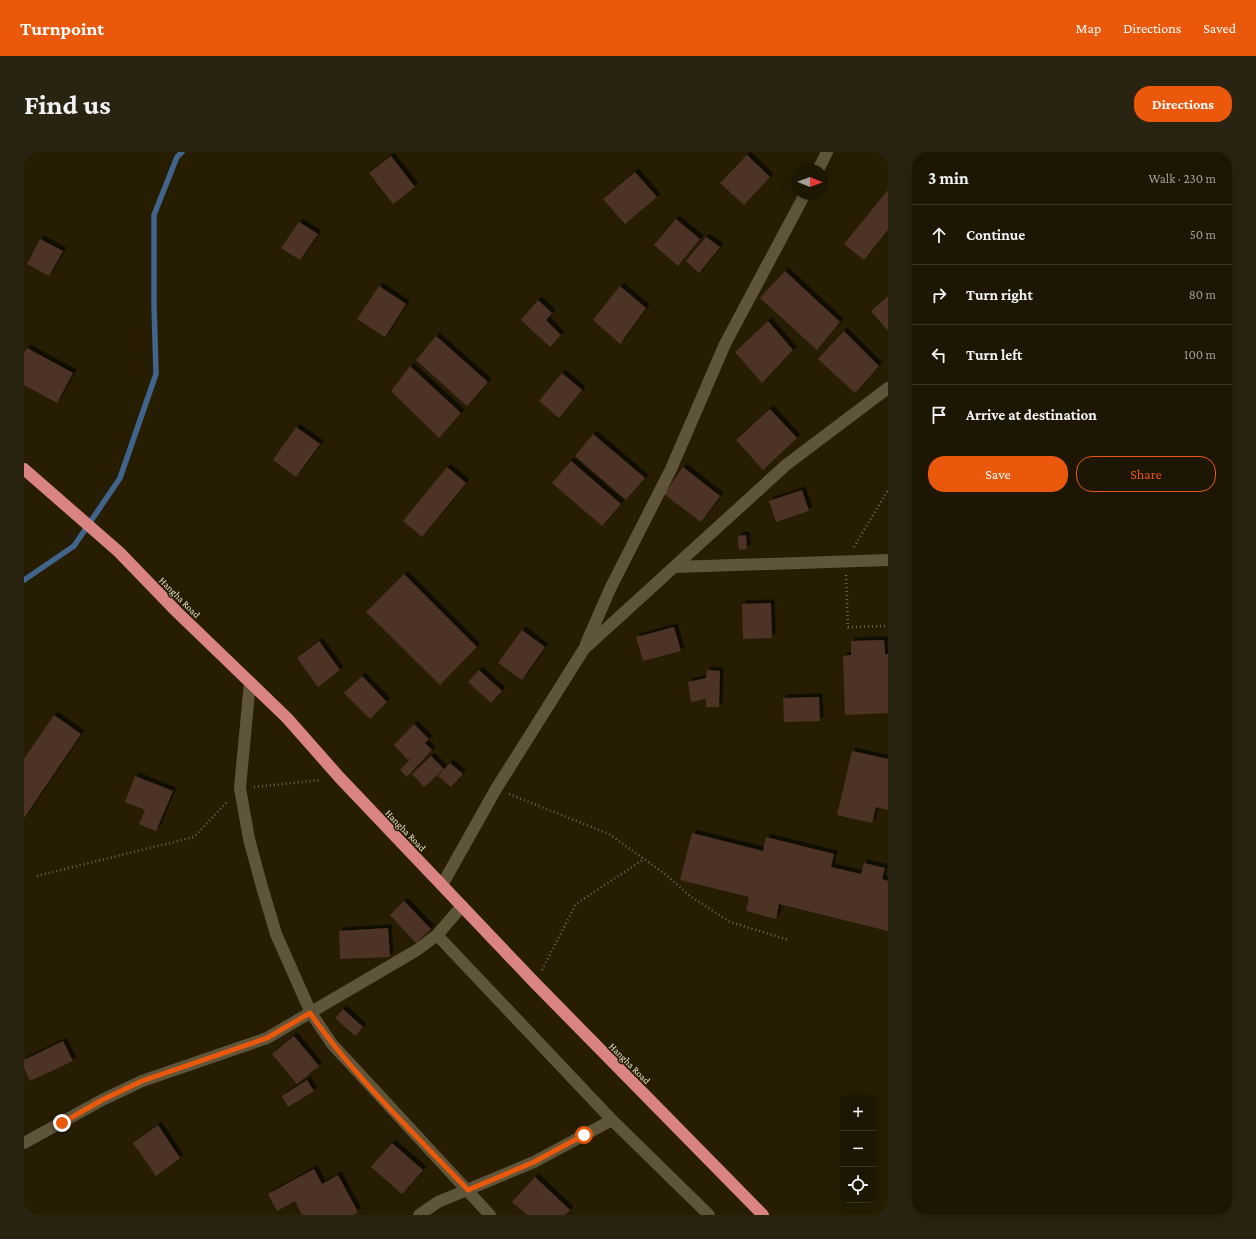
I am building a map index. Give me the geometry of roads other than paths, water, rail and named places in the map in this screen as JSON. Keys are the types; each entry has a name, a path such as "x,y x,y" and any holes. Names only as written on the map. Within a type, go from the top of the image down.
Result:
{"highway":[{"name":"Hangha Road","path":"24,469 119,552 177,612 287,718 340,778 462,906 763,1215"}],"street":[{"path":"821,164 827,152"},
{"path":"442,885 496,789 584,648 610,589 671,469 725,344 802,200"},
{"path":"584,648 675,567 730,514 786,465 888,388"},
{"path":"675,567 888,560"},
{"path":"250,682 240,788 256,866 276,934 310,1013 332,1044 359,1075 490,1215"},
{"path":"24,1143 102,1100 142,1081 267,1038 387,969 437,935 462,906"},
{"path":"437,935 612,1120 709,1215"},
{"path":"419,1215 438,1202 534,1162 612,1120"}],"waterway":[{"path":"24,580 74,546 120,478 156,374 154,215 177,157 182,152"}]}
